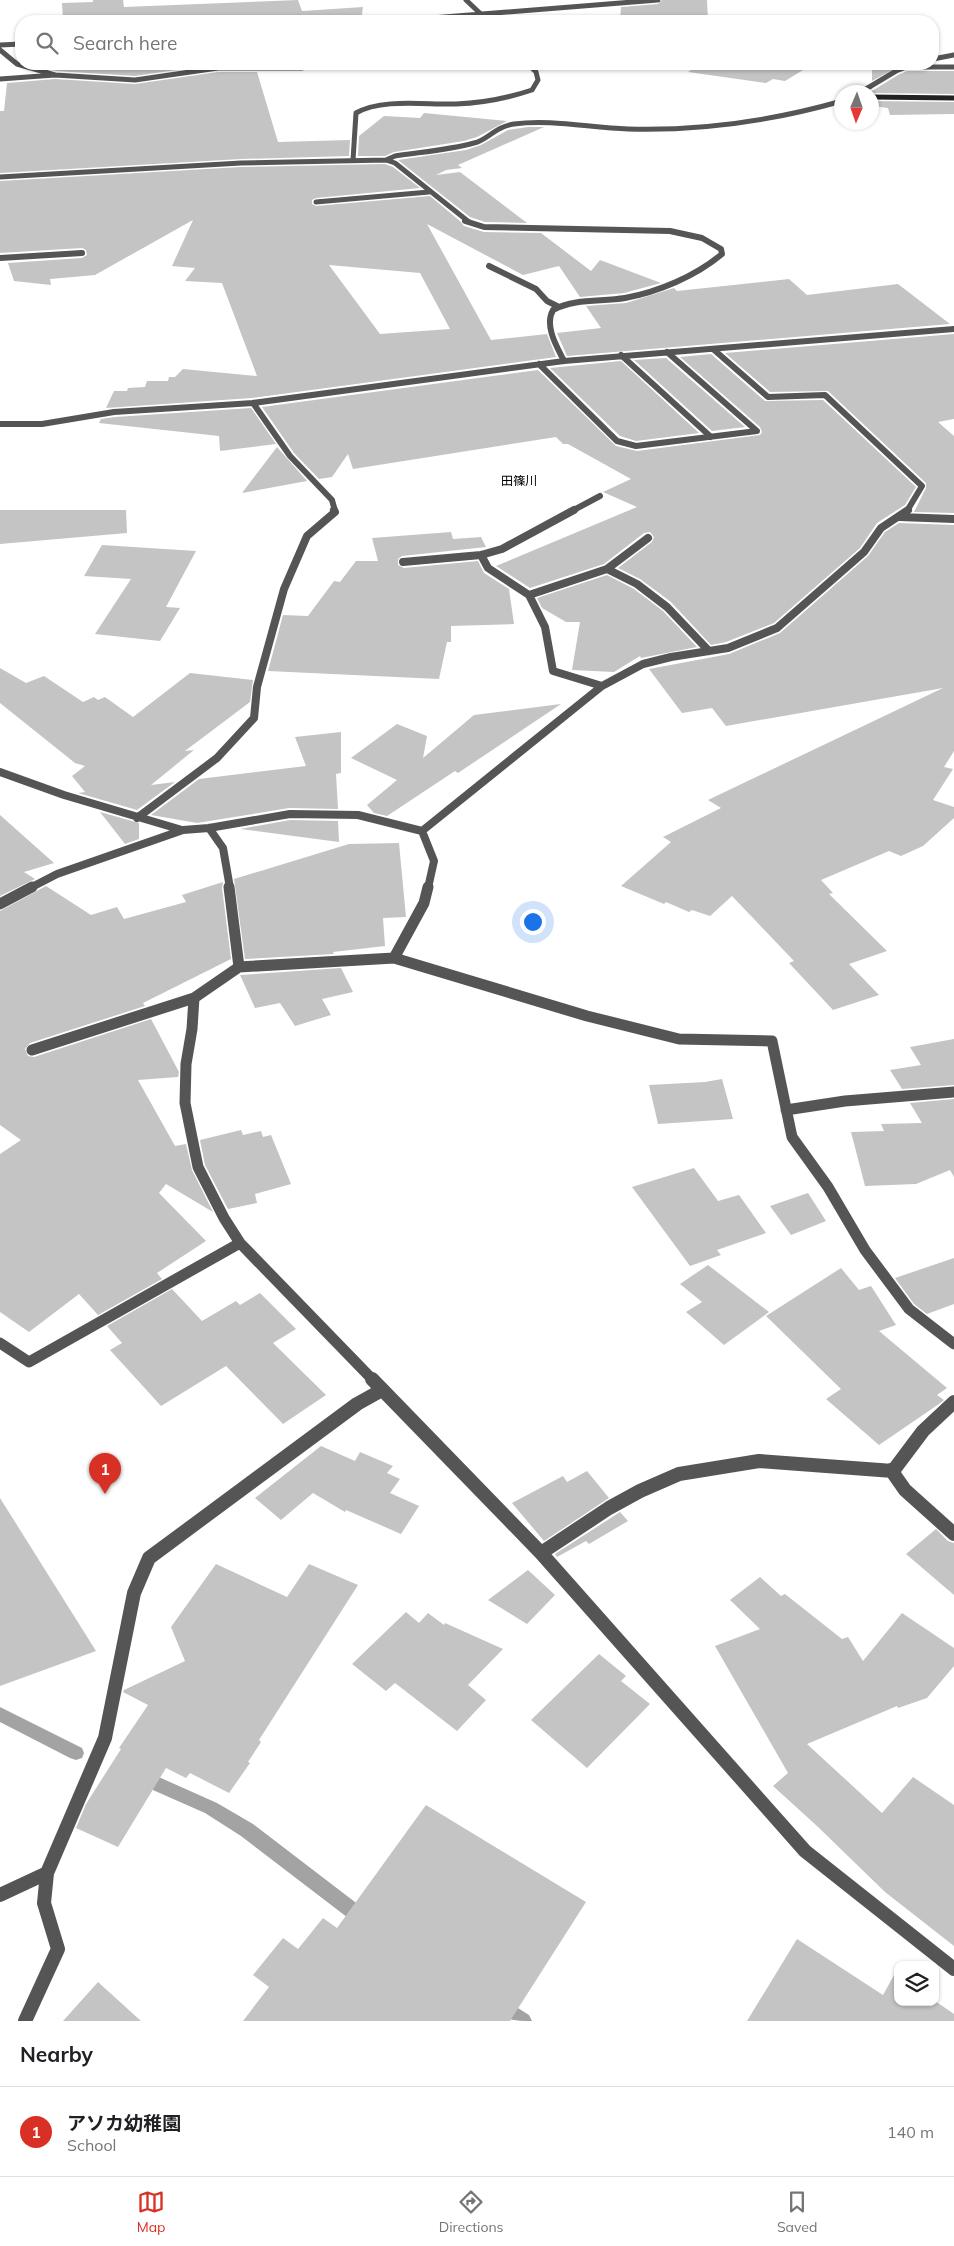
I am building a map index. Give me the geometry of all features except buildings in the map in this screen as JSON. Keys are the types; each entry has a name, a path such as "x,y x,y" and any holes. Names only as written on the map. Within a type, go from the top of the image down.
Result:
{"street":[{"path":"466,0 482,15 658,0"},
{"path":"0,45 15,44"},
{"path":"0,50 15,62"},
{"path":"939,58 954,55"},
{"path":"939,67 954,67"},
{"path":"38,70 55,75"},
{"path":"0,79 55,75 135,80 204,70"},
{"path":"353,160 356,113 363,108 394,104 458,104 514,96 532,90 538,80 534,70"},
{"path":"873,85 899,70"},
{"path":"879,97 954,98"},
{"path":"386,160 395,156 476,142 497,128 514,124 630,130 689,129 742,124 834,103"},
{"path":"0,177 147,166 283,160 386,160 395,163 465,221 484,227 670,231 702,238 721,249 722,254 717,259 687,275 640,295 559,307 552,311 550,316 554,342 564,361"},
{"path":"316,202 429,192"},
{"path":"0,258 82,253"},
{"path":"488,266 536,290 547,300 559,307"},
{"path":"0,424 42,424 122,411 253,403 539,364 622,355 954,329"},
{"path":"422,831 602,686 643,664 740,645 777,628 864,552 881,528 907,511 922,486 825,395 768,398 713,349"},
{"path":"539,364 617,441 626,445 636,446 757,431 667,352"},
{"path":"622,355 711,436"},
{"path":"137,818 217,758 254,718 257,687 284,589 300,556 307,536 335,512 332,500 290,456 253,403"},
{"path":"403,562 480,555 502,550 600,496"},
{"path":"898,517 930,516 954,520"},
{"path":"529,595 607,568 648,538"},
{"path":"480,555 488,568 529,595 545,627 553,671 602,686"},
{"path":"607,568 637,584 667,607 709,651"},
{"path":"0,772 64,795 183,830"},
{"path":"0,904 57,874 183,830 209,828 290,814 316,813 358,815 422,831"},
{"path":"209,828 223,848 239,967"},
{"path":"394,958 424,903 434,861 422,831"},
{"path":"32,1050 194,998 239,967 394,958 587,1016 664,1036 703,1041 772,1041 792,1137 828,1188 865,1250 909,1309 954,1344"},
{"path":"194,998 192,1028 186,1064 185,1103 198,1166 224,1218 240,1243 541,1552 804,1852 954,1969"},
{"path":"786,1110 845,1101 954,1092"},
{"path":"0,1343 29,1362 240,1243"},
{"path":"25,2021 58,1949 44,1903 47,1873 105,1738 134,1593 149,1558 357,1404 382,1390"},
{"path":"541,1552 609,1508 640,1491 679,1474 759,1461 893,1470 923,1431 954,1402"},
{"path":"890,1470 905,1490 954,1534"},
{"path":"0,1894 47,1873"}],"waterway":[{"path":"0,1714 76,1753"},
{"path":"143,1778 211,1808 247,1830 362,1918"},
{"path":"502,2007 523,2021"}],"place":[{"name":"アソカ幼稚園","path":"105,1494"}],"district":[{"name":"田篠川","path":"519,480"}]}
